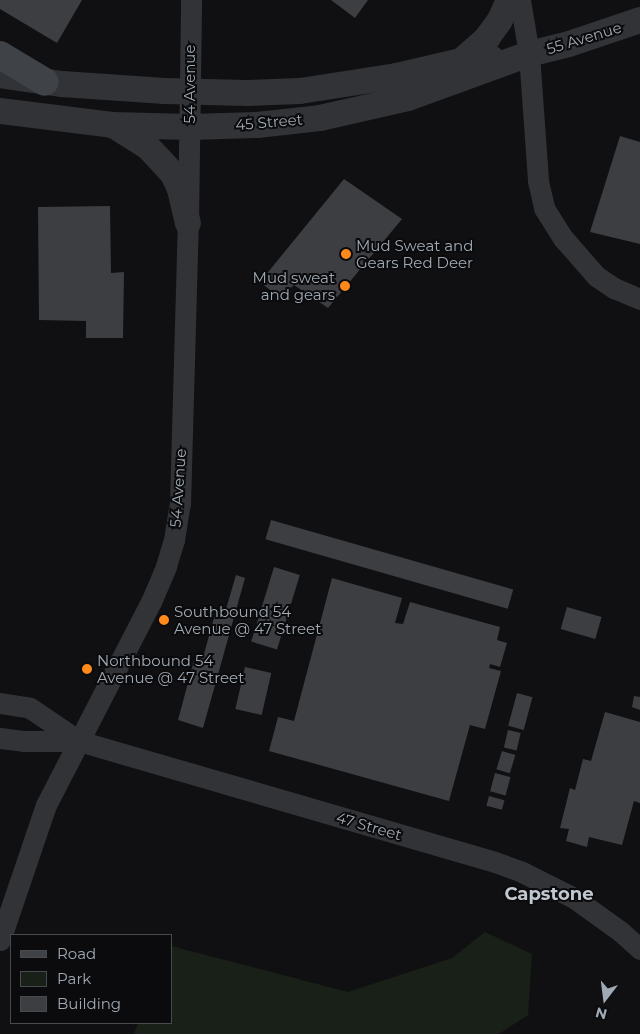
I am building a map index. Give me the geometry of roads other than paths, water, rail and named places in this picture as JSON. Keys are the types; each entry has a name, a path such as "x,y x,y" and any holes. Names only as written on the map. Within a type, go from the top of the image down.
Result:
{"main road":[{"path":"0,55 45,82"}],"street":[{"name":"54 Avenue","path":"0,940 41,819 79,741 152,602 174,540 180,504 192,0"},
{"path":"461,61 487,38 500,20 509,0"},
{"path":"520,0 529,54 538,181 548,216 573,251 596,276 614,288 640,299"},
{"name":"55 Avenue","path":"529,54 570,44 640,20"},
{"name":"45 Street","path":"0,75 45,82 190,92 300,91 397,76 461,61 529,54"},
{"name":"45 Street","path":"0,111 112,124 190,127 257,125 320,118 377,106 438,88 529,54"},
{"path":"112,124 148,146 173,174 180,189 188,223"},
{"name":"47 Street","path":"0,703 30,708 79,741"},
{"name":"47 Street","path":"0,738 24,741 79,741 495,862 522,872 574,898 620,931 640,949"}],"place":[{"name":"Mud Sweat and Gears Red Deer","path":"346,254"},
{"name":"Mud sweat and gears","path":"345,286"},
{"name":"Southbound 54 Avenue @ 47 Street","path":"164,620"},
{"name":"Northbound 54 Avenue @ 47 Street","path":"87,669"}],"district":[{"name":"Capstone","path":"549,894"}]}
